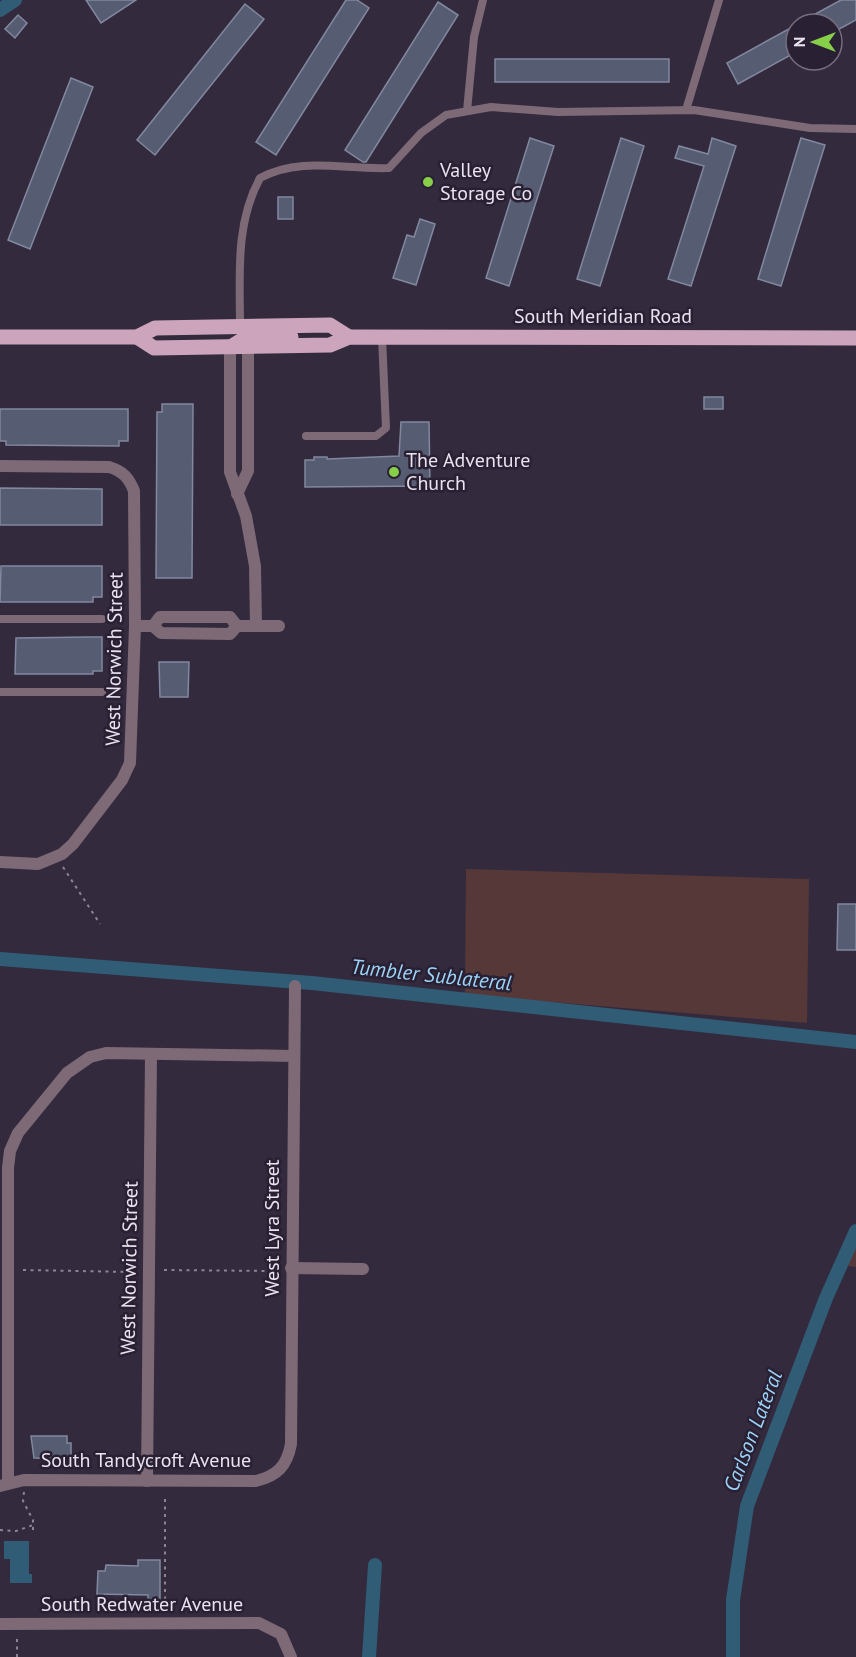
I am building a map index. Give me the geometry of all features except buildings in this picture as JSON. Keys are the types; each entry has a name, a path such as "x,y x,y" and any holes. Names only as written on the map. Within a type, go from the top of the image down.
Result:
{"main road":[{"name":"South Meridian Road","path":"139,339 155,328 330,325 345,334 382,337 856,338"},
{"name":"South Meridian Road","path":"0,337 139,339 154,348 248,348 330,345 345,334"},
{"path":"230,348 247,337 324,337 345,334"}],"street":[{"path":"230,348 230,472 246,516 255,566 256,626"},
{"path":"237,494 248,471 248,348"},
{"name":"West Norwich Street","path":"0,466 109,467 118,469 130,478 134,491 135,626 130,763 122,780 62,860"},
{"path":"135,626 153,626 161,633 218,634 230,634 237,626 279,626"},
{"path":"0,862 38,864 62,860"},
{"name":"West Lyra Street","path":"282,1469 289,1457 291,1444 295,986"},
{"path":"4,1484 4,1335 10,1151 18,1134 67,1073 90,1057 106,1053 294,1056"},
{"name":"West Norwich Street","path":"147,1481 151,1054"},
{"path":"291,1268 363,1269"},
{"name":"South Tandycroft Avenue","path":"4,1484 24,1480 256,1480 270,1478 282,1469"},
{"name":"South Redwater Avenue","path":"0,1624 259,1623 281,1634 291,1657"}],"lane":[{"path":"467,111 474,37 483,0"},
{"path":"686,110 719,0"},
{"path":"240,326 240,245 243,219 260,178 292,166 388,168 421,133 446,115 491,107 558,112 686,110 810,128 856,129"},
{"path":"306,436 376,436 386,428 382,337"},
{"path":"0,619 102,619"},
{"path":"0,692 102,692"}],"path":[{"path":"62,860 100,924"},
{"path":"23,1270 133,1272"},
{"path":"164,1270 275,1271"},
{"path":"24,1491 23,1501 32,1514 33,1534"},
{"path":"165,1499 165,1609"},
{"path":"0,1530 16,1531 33,1525"},
{"path":"17,1633 17,1657"}],"shaded area":[{"path":"466,869 809,879 807,1023 465,995"},
{"path":"856,1239 856,1267 843,1265"}],"water":[{"path":"4,1541 29,1541 29,1574 32,1574 32,1583 10,1583 10,1559 4,1559"}],"waterway":[{"path":"0,10 15,0"},
{"name":"Tumbler Sublateral","path":"0,959 312,983 856,1042"},
{"name":"Carlson Lateral","path":"733,1657 733,1600 747,1506 826,1298 856,1231"},
{"path":"369,1657 375,1565"}],"place":[{"name":"Valley Storage Co","path":"428,182"},
{"name":"The Adventure Church","path":"394,472"}]}
